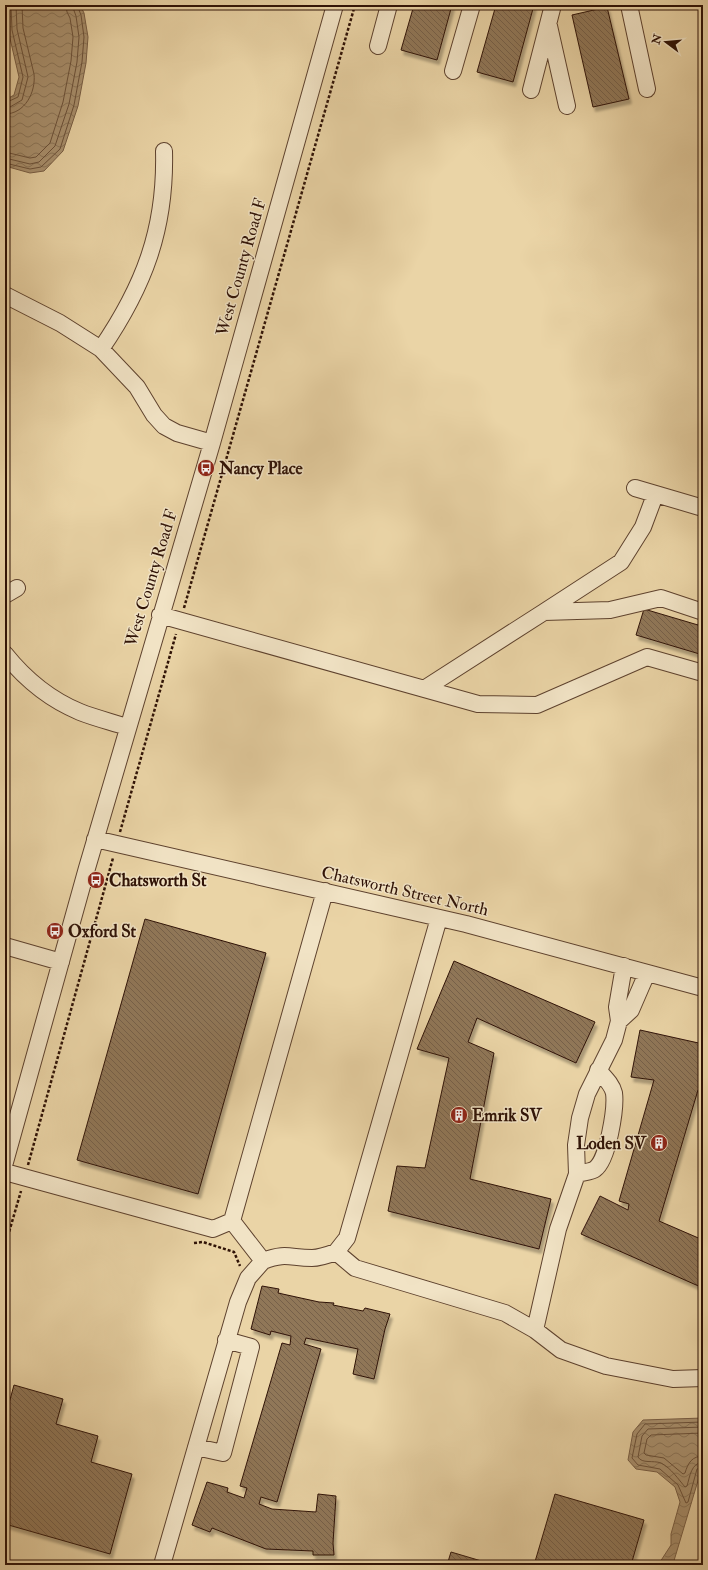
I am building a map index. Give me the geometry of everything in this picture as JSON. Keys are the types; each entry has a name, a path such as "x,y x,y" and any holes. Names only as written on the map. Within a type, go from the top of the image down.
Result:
{"street":[{"name":"West County Road F","path":"5,1162 95,839 212,443 335,5"},
{"path":"378,46 390,5"},
{"path":"453,71 472,5"},
{"path":"531,90 553,5"},
{"path":"629,5 647,89"},
{"path":"548,22 567,106"},
{"path":"101,349 120,321 134,295 152,249 156,235 165,170 164,151"},
{"path":"5,295 60,322 101,349 137,387 154,416 164,426 177,433 212,443"},
{"path":"635,488 703,508"},
{"path":"424,689 621,562 643,527 655,495"},
{"path":"544,612 610,610 661,598 703,612"},
{"path":"160,615 478,704 537,705 647,657 703,673"},
{"path":"5,654 21,672 41,690 60,702 81,712 128,727"},
{"name":"Chatsworth Street North","path":"95,839 439,918 703,988"},
{"path":"232,1221 325,891"},
{"path":"162,1565 226,1340 238,1302 250,1276 263,1261 273,1256 285,1255 320,1258 336,1252 347,1238 439,918"},
{"path":"5,946 61,962"},
{"path":"535,1330 558,1229 577,1174 576,1145 580,1118 598,1070 609,1053 619,1021 617,1007 624,966"},
{"path":"619,1021 631,1010 647,973"},
{"path":"577,1174 595,1169 602,1162 614,1116 614,1092 608,1081 598,1070"},
{"path":"5,1172 214,1229 232,1221"},
{"path":"232,1221 263,1261"},
{"path":"336,1252 355,1268 505,1313 535,1330 562,1350 606,1366 673,1380 703,1378"},
{"path":"196,1447 223,1453 251,1347 226,1340"}],"path":[{"path":"5,1246 180,621 355,5"},
{"path":"194,1243 203,1242 234,1252 242,1269 250,1276"}],"water":[{"path":"7,5 80,5 84,13 88,37 86,63 78,106 63,151 44,171 30,173 5,166 5,100 14,95 19,77 8,30"},
{"path":"703,1418 703,1464 673,1564 662,1565 660,1562 671,1545 671,1534 680,1502 675,1487 657,1472 636,1469 628,1460 633,1432 643,1420"}],"building":[{"path":"414,5 452,5 437,60 401,50"},
{"path":"496,5 534,5 513,82 477,72"},
{"path":"607,7 629,99 593,107 572,15"},
{"path":"644,609 698,625 700,617 703,618 703,655 636,635"},
{"path":"145,919 266,953 198,1194 77,1160"},
{"name":"Emrik SV","path":"454,961 595,1022 576,1063 477,1018 468,1042 494,1053 470,1179 551,1199 539,1249 388,1211 397,1166 425,1168 449,1058 417,1049"},
{"name":"Loden SV","path":"640,1030 703,1044 703,1091 698,1090 659,1221 703,1240 703,1288 581,1234 600,1196 628,1210 629,1204 619,1201 654,1080 631,1077"},
{"path":"262,1286 279,1289 278,1293 319,1302 334,1303 333,1305 363,1311 365,1308 390,1314 385,1329 374,1379 353,1374 358,1349 306,1338 304,1344 321,1349 277,1502 261,1497 259,1504 272,1509 316,1512 318,1494 336,1496 333,1543 334,1555 313,1555 313,1551 266,1549 212,1528 210,1532 192,1525 207,1482 228,1488 227,1492 244,1498 247,1488 240,1486 282,1343 290,1345 291,1336 271,1331 270,1335 251,1329"},
{"path":"14,1385 63,1399 56,1424 98,1436 91,1462 132,1474 110,1554 5,1524 5,1418"},
{"path":"555,1494 644,1520 631,1565 534,1565"},
{"path":"451,1552 495,1565 447,1565"}],"place":[{"name":"Nancy Place","path":"206,468"},
{"name":"Chatsworth St","path":"96,880"},
{"name":"Oxford St","path":"55,931"},
{"name":"Emrik SV","path":"459,1115"},
{"name":"Loden SV","path":"659,1143"}]}
